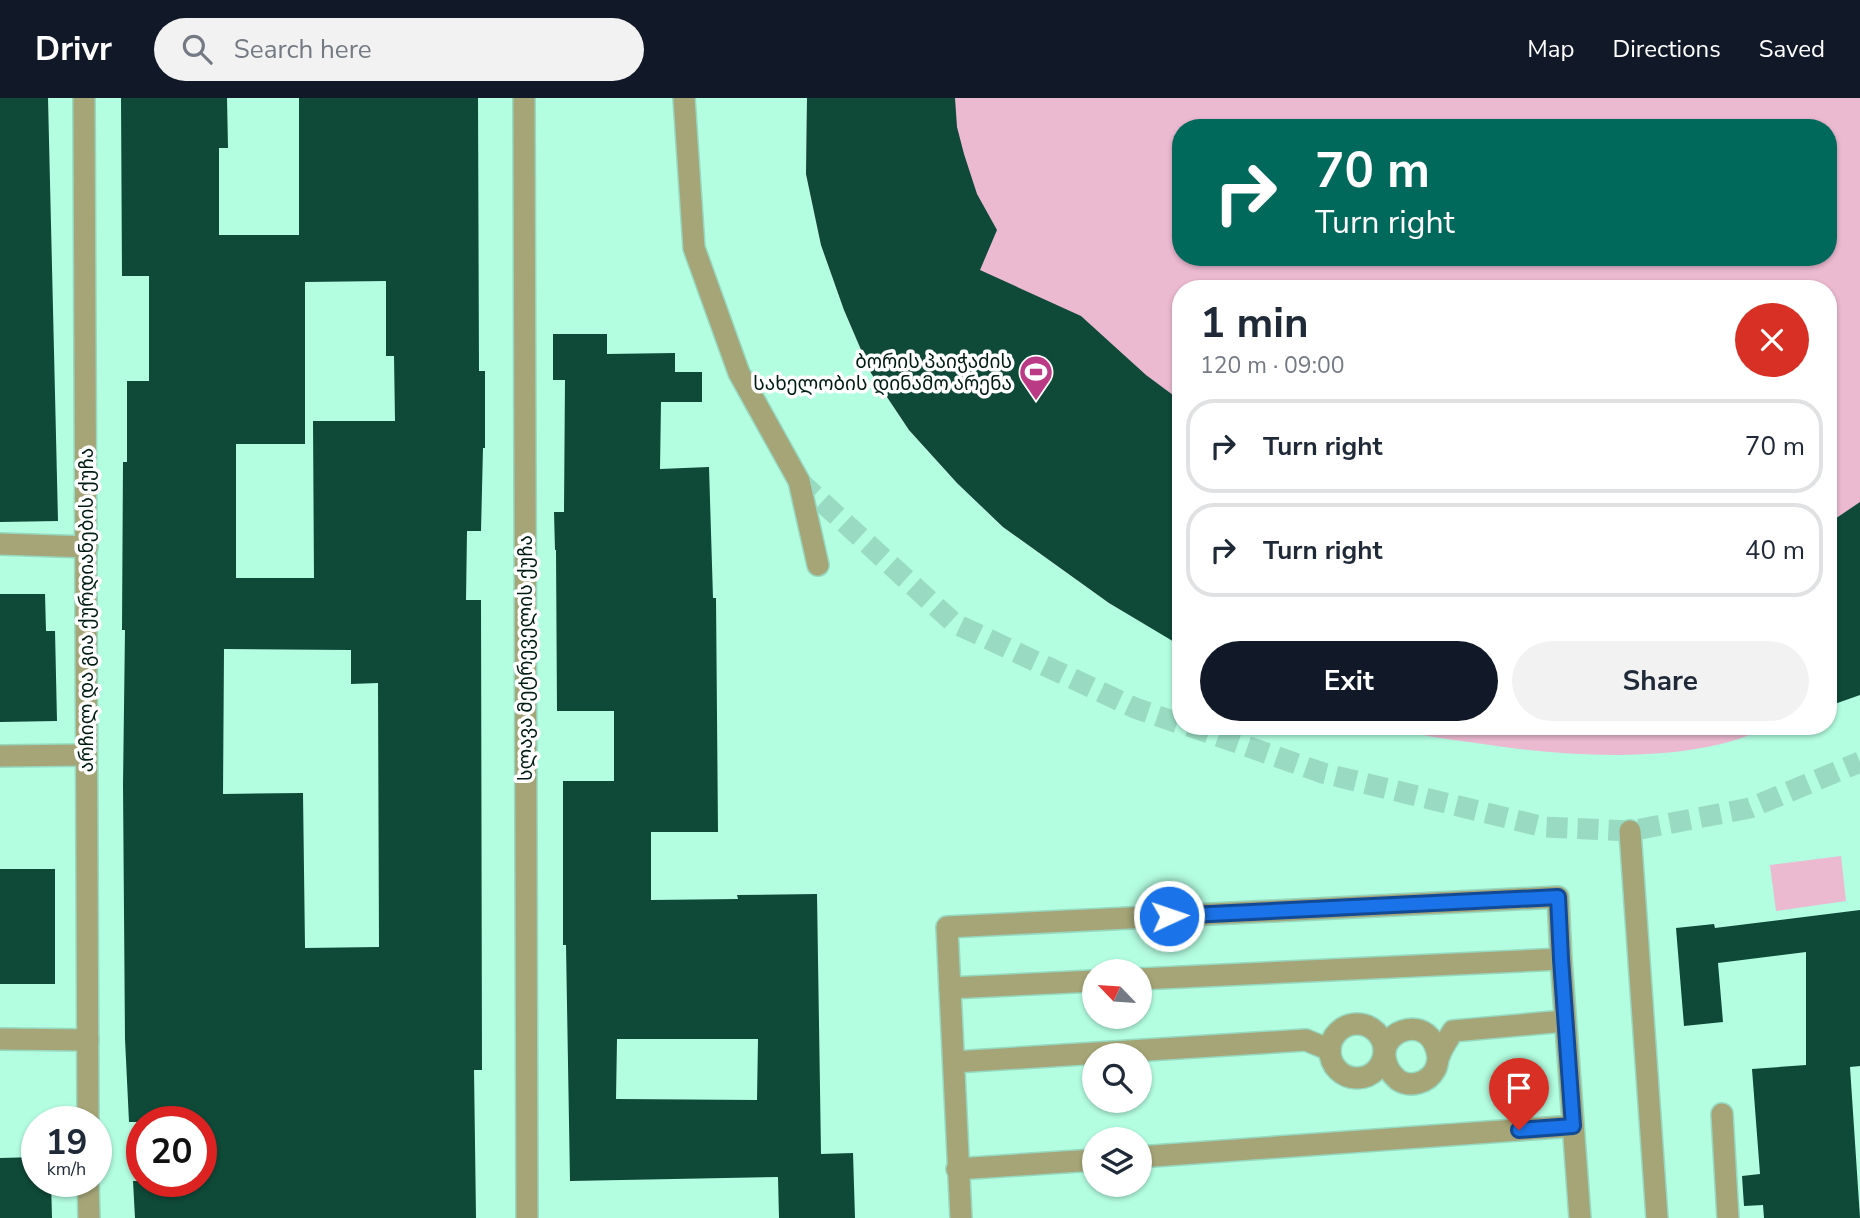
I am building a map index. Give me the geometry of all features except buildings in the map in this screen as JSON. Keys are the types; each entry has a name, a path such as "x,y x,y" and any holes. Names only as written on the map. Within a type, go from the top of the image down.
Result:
{"street":[{"name":"არჩილ და გია ქურდიანების ქუჩა","path":"84,98 88,1106"},
{"name":"სლავა მეტრეველის ქუჩა","path":"524,98 527,1218"},
{"path":"684,98 694,248 739,373 799,481 818,565"},
{"path":"0,544 87,547"},
{"path":"0,757 86,755"},
{"path":"1630,831 1657,1218"},
{"path":"961,1218 947,927 1558,897 1580,1218"},
{"path":"1152,978 1561,959"},
{"path":"950,988 1082,982"},
{"path":"1438,1057 1453,1031 1565,1021"},
{"path":"1438,1057 1436,1068 1429,1078 1406,1084 1395,1078 1388,1068 1384,1055 1382,1040 1375,1030 1364,1025 1352,1024 1341,1029 1333,1038 1330,1050 1332,1062 1340,1072 1350,1077 1362,1077 1373,1073 1381,1063 1384,1055 1388,1045 1395,1035 1406,1029 1429,1035 1437,1045 1438,1057"},
{"path":"0,1039 88,1040"},
{"path":"954,1062 1306,1040 1330,1050"},
{"path":"1722,1114 1728,1218"},
{"path":"1152,1156 1573,1126"},
{"path":"957,1169 1082,1161"},
{"path":"89,1197 89,1218"}],"shaded area":[{"name":"ბორის პაიჭაძის სახელობის დინამო არენა","path":"807,98 1860,98 1860,689 1837,700 1837,280 1172,280 1172,640 1109,603 1003,527 957,483 909,430 871,373 844,310 821,245 806,174"},
{"path":"1425,735 1749,735 1692,750 1630,755 1567,753"},
{"path":"1841,856 1846,901 1776,911 1770,865"}],"tunnel":[{"path":"799,481 954,623 1135,708 1172,721"},
{"path":"1215,735 1323,773 1544,827 1630,831 1750,808 1860,762"}],"place":[{"name":"ბორის პაიჭაძის სახელობის დინამო არენა","path":"1036,402"}],"route":[{"path":"1169,916 1558,897 1573,1126 1519,1130"}]}
